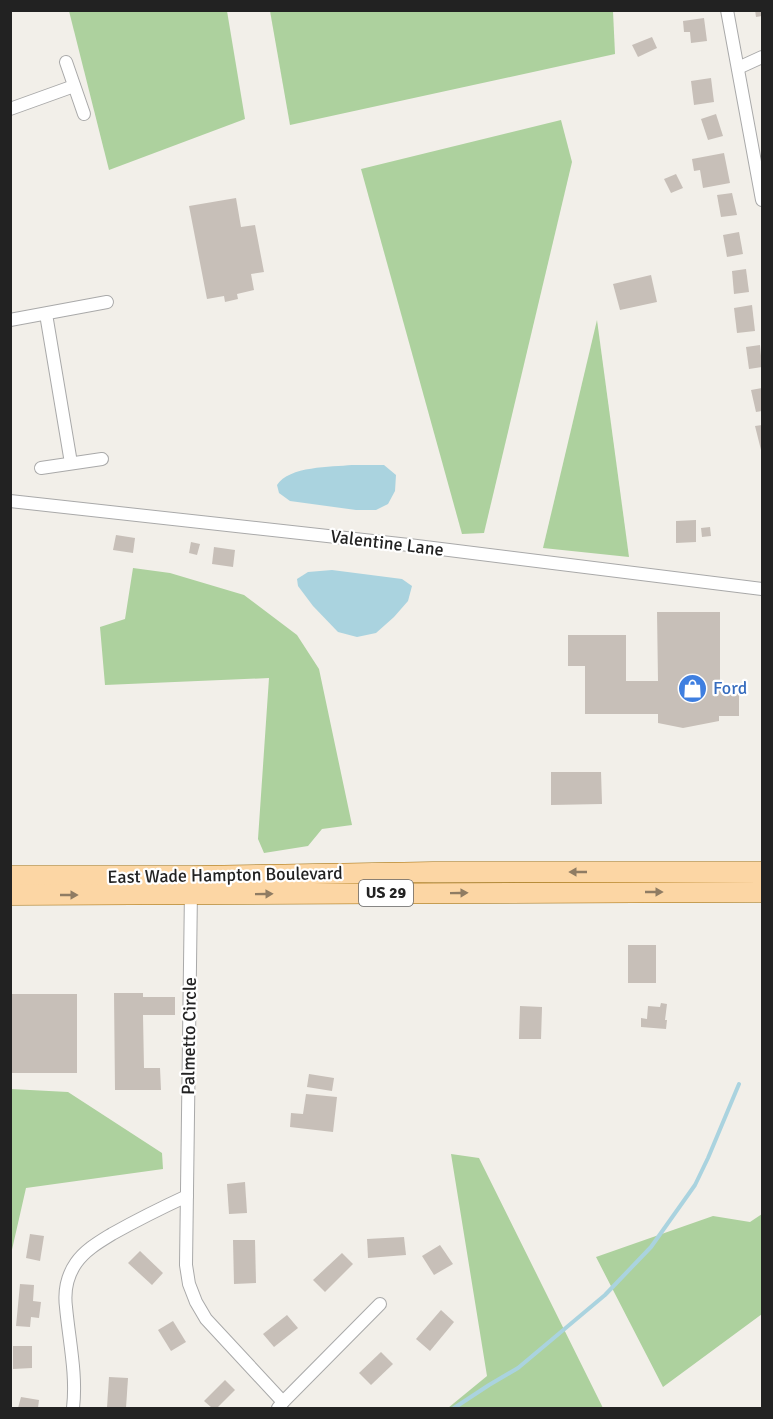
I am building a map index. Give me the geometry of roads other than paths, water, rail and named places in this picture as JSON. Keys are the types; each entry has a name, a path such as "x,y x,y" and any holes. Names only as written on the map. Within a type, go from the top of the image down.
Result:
{"main road":[{"name":"East Wade Hampton Boulevard","path":"191,886 433,872 762,872"},
{"name":"East Wade Hampton Boulevard","path":"10,876 44,886"},
{"name":"East Wade Hampton Boulevard","path":"10,895 44,886 191,886 499,892 762,892"}],"street":[{"path":"727,10 762,200"},
{"path":"738,68 762,57"},
{"path":"66,62 84,114"},
{"path":"10,109 74,86"},
{"path":"10,320 107,302"},
{"path":"46,314 71,463"},
{"path":"41,468 102,459"},
{"name":"Valentine Lane","path":"10,501 409,545 762,589"},
{"name":"Palmetto Circle","path":"191,886 186,1265 189,1284 206,1319 281,1405"},
{"path":"73,1408 74,1383 65,1290 69,1275 77,1261 88,1250 137,1220 187,1196"},
{"path":"281,1405 380,1304"}],"water":[{"path":"384,465 396,475 395,491 388,504 376,510 356,510 290,501 279,493 277,485 291,474 311,469"},
{"path":"332,570 402,579 412,586 408,601 376,633 357,637 338,632 313,606 298,586 297,579 308,572"}],"waterway":[{"path":"454,1408 518,1368 605,1295 651,1247 695,1185 739,1084"}],"place":[{"name":"Ford","path":"692,688"}]}
